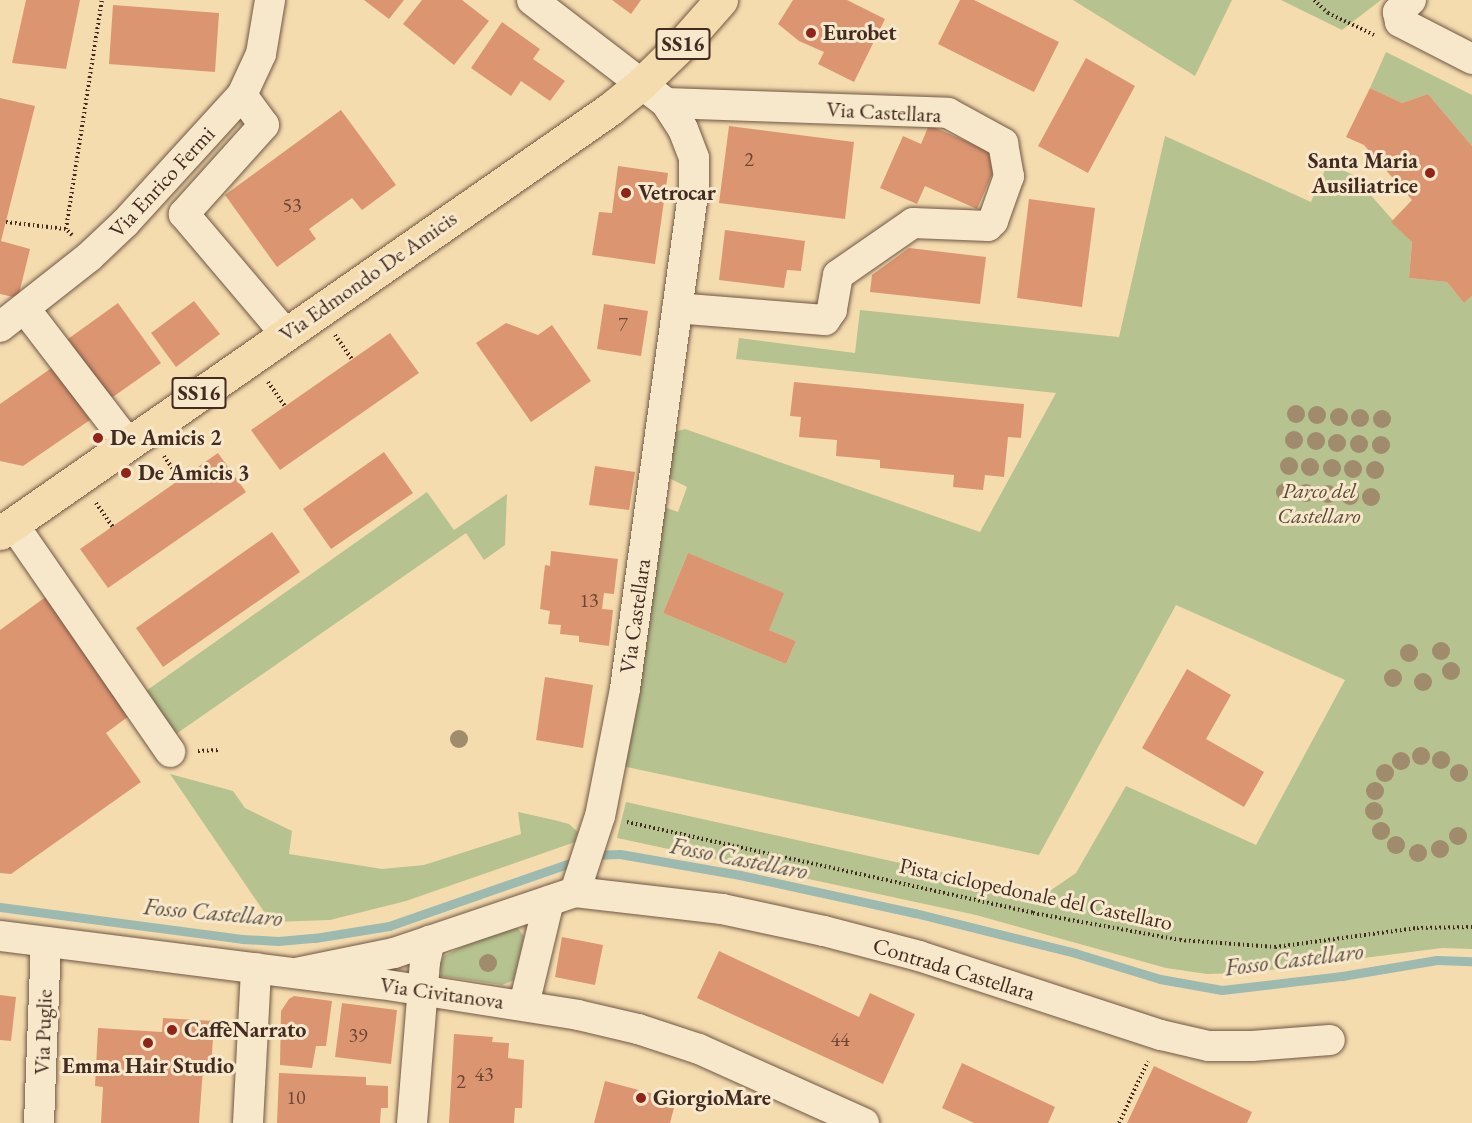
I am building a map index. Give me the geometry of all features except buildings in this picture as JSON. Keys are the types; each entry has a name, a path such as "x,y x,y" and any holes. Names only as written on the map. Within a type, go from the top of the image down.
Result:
{"main road":[{"name":"Via Edmondo De Amicis","path":"7,529 285,333 576,133 654,93 684,42 721,0"}],"street":[{"name":"Via Enrico Fermi","path":"0,327 89,257 125,223 242,95 253,76 261,54 270,0"},
{"path":"532,0 654,93"},
{"path":"1404,8 1405,26 1472,59"},
{"name":"Via Castellara","path":"654,93 948,113 1003,143 1009,176 993,221 988,226 913,223 838,275 832,310 825,320 677,308"},
{"name":"Via Castellara","path":"524,1005 568,891 597,825 626,681 694,187 694,158 683,129 654,93"},
{"path":"242,95 264,124 184,214 285,333"},
{"path":"25,309 128,443"},
{"path":"7,529 170,752"},
{"path":"296,973 393,953 568,891"},
{"name":"Contrada Castellara","path":"568,891 722,909 824,931 919,956 1161,1035 1208,1046 1252,1046 1330,1040"},
{"name":"Via Civitanova","path":"0,936 423,990 524,1005 638,1029 699,1049 864,1123"},
{"path":"412,1123 423,990 430,941"},
{"name":"Via Puglie","path":"39,1123 46,942"},
{"path":"381,984 393,953"},
{"path":"248,1123 256,968"}],"path":[{"path":"66,229 102,0"},
{"path":"1314,0 1328,13 1375,36"},
{"path":"6,222 66,229 89,257"},
{"path":"338,339 352,359"},
{"path":"270,386 285,406"},
{"path":"166,458 180,480"},
{"path":"98,506 113,527"},
{"name":"Pista ciclopedonale del Castellaro","path":"597,825 1033,913 1180,940 1275,947 1417,928 1472,927"},
{"path":"1119,1123 1149,1060"}],"green space":[{"path":"1073,0 1232,0 1195,76"},
{"path":"1281,0 1381,0 1342,30"},
{"path":"1386,52 1472,95 1472,146 1428,94 1402,103 1370,88"},
{"name":"Parco del Castellaro","path":"1165,136 1311,202 1328,163 1353,175 1412,242 1409,278 1447,282 1464,303 1472,296 1472,949 1442,948 1247,973 1207,974 1166,968 976,915 617,838 626,802 1044,895 1076,873 1126,786 1256,845 1345,680 1176,605 1039,855 622,766 661,506 678,512 687,487 665,476 671,433 685,429 980,532 1056,393 736,359 739,338 855,353 860,310 1119,337","holes":["688,553 769,630 796,641 786,664 663,613"]},
{"path":"427,492 454,530 507,494 505,545 484,560 466,533 176,734 146,691"},
{"path":"170,774 233,791 245,808 292,831 289,854 382,869 424,865 521,834 518,812 569,824 578,832 575,842 406,901 330,920 271,922"},
{"path":"516,926 524,936 514,980 502,985 441,976 440,965 444,956"}],"waterway":[{"name":"Fosso Castellaro","path":"592,855 620,854 740,875 915,913 1075,953 1160,979 1222,990 1342,976 1437,960 1472,961"},
{"name":"Fosso Castellaro","path":"0,907 242,939 278,941 315,938 389,926 579,860"}],"place":[{"name":"Eurobet","path":"811,33"},
{"name":"Santa Maria Ausiliatrice","path":"1430,173"},
{"name":"Vetrocar","path":"626,193"},
{"name":"De Amicis 2","path":"98,438"},
{"name":"De Amicis 3","path":"126,473"},
{"name":"CaffèNarrato","path":"172,1030"},
{"name":"Emma Hair Studio","path":"148,1043"},
{"name":"GiorgioMare","path":"641,1098"}]}
